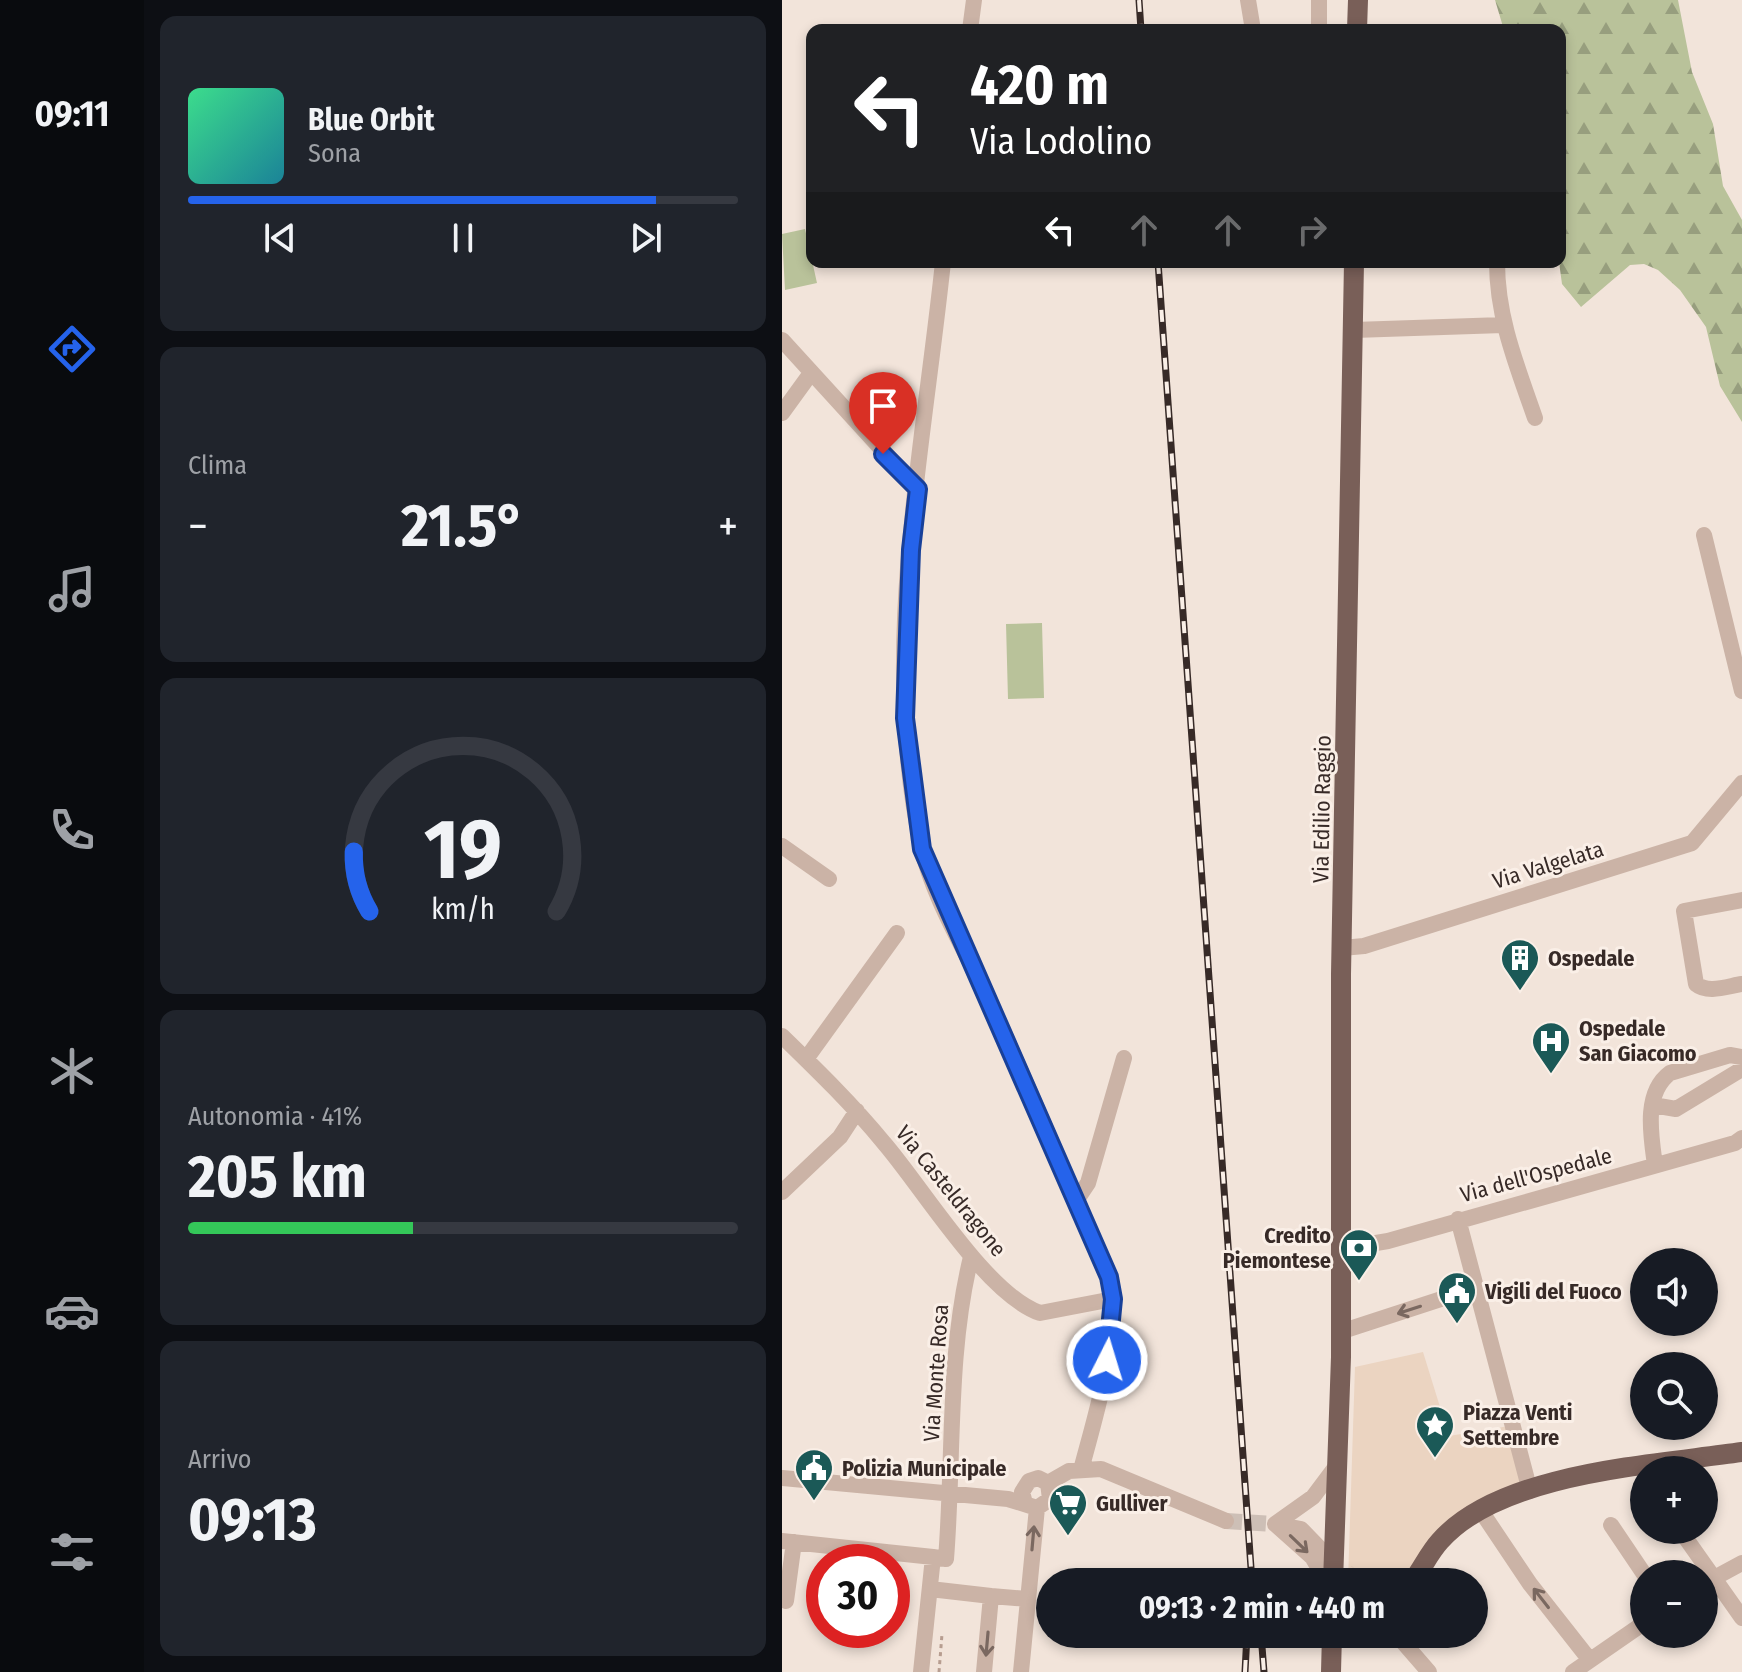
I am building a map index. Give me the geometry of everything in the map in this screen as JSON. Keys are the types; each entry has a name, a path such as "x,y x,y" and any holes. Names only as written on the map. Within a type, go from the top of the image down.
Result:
{"main road":[{"path":"1357,24 1358,0"},
{"name":"Via Edilio Raggio","path":"1340,1568 1334,1469 1341,1357 1342,948 1354,268"},
{"path":"1422,1568 1440,1541 1481,1511 1548,1482 1742,1452"},
{"path":"1331,1672 1332,1648"}],"street":[{"path":"971,24 974,0"},
{"path":"1248,0 1252,24"},
{"path":"1319,0 1319,24"},
{"path":"942,268 910,564 905,718 922,849 1109,1277 1113,1299 1107,1360 1082,1464"},
{"path":"1497,268 1497,299 1503,325 1535,418"},
{"path":"1354,330 1503,325"},
{"path":"782,340 918,489"},
{"path":"782,413 811,373"},
{"path":"1704,535 1742,691"},
{"name":"Via Valgelata","path":"1342,948 1364,946 1692,843 1742,783"},
{"path":"782,846 829,879"},
{"path":"1742,900 1684,911 1696,984 1702,989 1742,984"},
{"path":"806,1059 897,933"},
{"name":"Via Casteldragone","path":"782,1036 857,1111 930,1198 971,1257 1007,1293 1040,1313 1113,1299"},
{"path":"1655,1165 1651,1128 1653,1105 1662,1079 1670,1073 1730,1055 1742,1057"},
{"path":"1076,1201 1088,1183 1124,1058"},
{"path":"1653,1105 1676,1109 1742,1069"},
{"path":"782,1192 840,1137 857,1111"},
{"name":"Via dell'Ospedale","path":"1340,1249 1388,1241 1735,1143 1742,1138"},
{"path":"1458,1219 1530,1491"},
{"name":"Via Monte Rosa","path":"933,1557 946,1559 956,1374 971,1257"},
{"path":"1340,1332 1478,1287"},
{"path":"1021,1672 1027,1599 1028,1499 1033,1479 1048,1483 1082,1464 1117,1474 1188,1508 1226,1521"},
{"path":"1334,1469 1313,1497 1275,1524 1301,1529 1335,1568"},
{"path":"782,1478 1028,1499 1050,1499 1048,1483"},
{"path":"1481,1511 1530,1584 1589,1659"},
{"path":"1611,1525 1635,1560"},
{"path":"786,1601 788,1542 933,1557 921,1672"},
{"path":"1718,1576 1742,1563"},
{"path":"930,1589 1027,1599"},
{"path":"1718,1591 1742,1618"},
{"path":"984,1672 991,1596"},
{"path":"1573,1672 1630,1632"},
{"path":"1408,1648 1429,1672"}],"path":[{"path":"939,1672 942,1632"}],"green space":[{"path":"1495,0 1678,0 1692,72 1713,124 1723,186 1742,220 1742,422 1720,386 1706,327 1680,290 1658,270 1644,264 1630,265 1581,307 1562,284 1560,268 1566,268 1566,24 1502,24"},
{"path":"805,229 806,268 814,268 817,283 785,290 782,234"},
{"path":"1042,623 1044,698 1008,699 1006,624"}],"shaded area":[{"name":"Piazza Venti Settembre","path":"1423,1352 1449,1436 1509,1426 1523,1482 1423,1554 1412,1568 1348,1568 1355,1367"}],"tunnel":[{"path":"1226,1521 1275,1524"}],"railway":[{"path":"1139,0 1141,24"},
{"path":"1158,268 1251,1568"},
{"path":"1245,1672 1246,1648"},
{"path":"1262,1648 1264,1672"}],"place":[{"name":"Ospedale","path":"1520,992"},
{"name":"Ospedale San Giacomo","path":"1551,1075"},
{"name":"Credito Piemontese","path":"1359,1282"},
{"name":"Vigili del Fuoco","path":"1457,1325"},
{"name":"Piazza Venti Settembre","path":"1435,1459"},
{"name":"Polizia Municipale","path":"814,1502"},
{"name":"Gulliver","path":"1068,1537"}],"route":[{"path":"883,454 918,489 911,550 905,718 915,814 922,849 935,886 1003,1032 1109,1277 1113,1299 1107,1360"}]}
